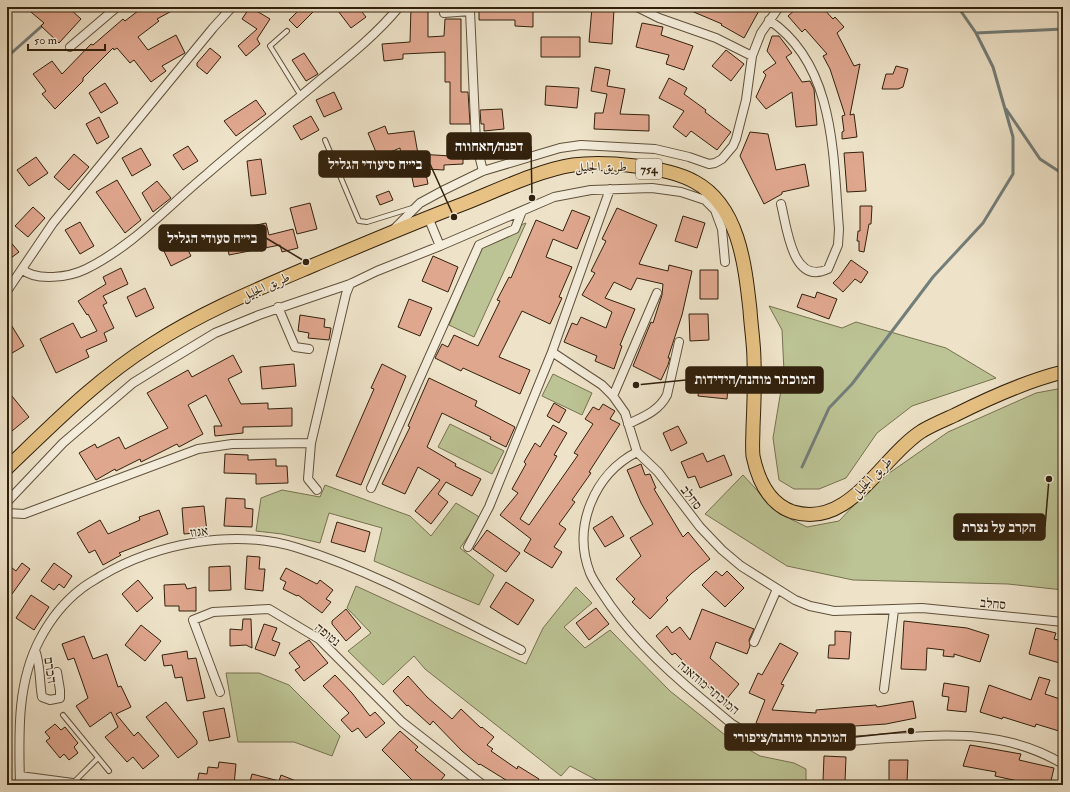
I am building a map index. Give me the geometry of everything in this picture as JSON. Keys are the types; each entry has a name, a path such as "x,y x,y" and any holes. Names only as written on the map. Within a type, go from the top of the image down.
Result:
{"main road":[{"name":"طريق الجليل","path":"7,468 113,371 152,344 211,310 428,217 539,175 572,165 603,164 641,167 681,176 693,181 705,189 724,209 735,235 745,268 754,357 753,454 762,484 774,502 791,511 809,515 832,511 859,493 892,456 921,431 982,401 1051,375 1063,372"}],"street":[{"path":"70,47 117,7"},
{"path":"7,291 53,223 213,28 232,7"},
{"path":"22,269 26,273 43,278 60,276 84,271 107,258 154,222 206,174 352,54 399,7"},
{"path":"637,7 659,18 716,38 752,56"},
{"path":"389,234 416,207 444,190 483,171 560,148 581,145 655,149 689,157 709,164 715,163 722,159 733,146 736,139 746,100 752,56 761,33 779,7"},
{"path":"444,13 470,11 476,143 483,171"},
{"path":"769,20 779,27 805,56 821,90 829,129 839,229 838,245 828,269 818,274 809,272 799,265 793,250 781,204"},
{"path":"7,502 64,443 133,383 216,333 278,307 350,284 377,271 440,246 554,197 610,189 652,188 680,192 705,200 715,210 722,229 725,262"},
{"path":"468,547 490,507 552,352 610,189"},
{"path":"371,488 479,245 516,229 522,211"},
{"path":"428,217 440,246"},
{"path":"317,490 308,479 311,443 346,294 350,284"},
{"path":"613,396 657,294"},
{"path":"278,307 295,347 309,349"},
{"path":"628,424 653,412 663,403 667,395 679,342"},
{"name":"סחלב","path":"552,352 602,385 613,396 625,414 637,452 658,472 700,527 722,550 741,566 795,600 823,610 834,611 922,608 1063,622"},
{"path":"7,513 24,514 198,448 232,444 311,443"},
{"name":"המוכתר מוהאנה","path":"637,452 622,460 604,479 590,504 584,527 584,552 590,574 616,614 648,650 688,687 733,724 754,736 771,742 792,745 945,734 991,737 1036,750 1063,764"},
{"name":"אגוז","path":"20,785 19,722 23,691 39,640 57,613 81,588 115,568 155,553 184,545 228,540 264,540 297,547 374,577 521,650"},
{"path":"754,642 777,588"},
{"name":"נטופה","path":"220,692 193,620 213,612 269,608 319,639 402,722 483,785"},
{"path":"884,689 894,610"},
{"name":"הכרם","path":"35,650 40,663 40,684 42,697 50,700 60,698 57,672"},
{"path":"20,776 88,785"}],"lane":[{"path":"287,31 270,46 301,96"},
{"path":"325,140 359,221 366,222 416,207"},
{"path":"63,715 109,771"},
{"path":"70,783 98,758"}],"green space":[{"path":"526,223 474,337 449,325 486,238"},
{"path":"769,306 842,328 856,322 946,348 996,378 912,406 877,433 846,478 819,489 794,489 779,480 773,438 784,372 782,330"},
{"path":"553,374 592,393 582,415 542,396"},
{"path":"1063,388 1063,590 1008,584 853,580 787,566 705,514 743,475 778,513 807,527 839,521 875,483 948,432 1036,393"},
{"path":"450,424 504,451 492,474 438,447"},
{"path":"325,485 410,516 431,536 456,503 481,518 460,548 494,575 479,605 374,561 382,528 329,513 320,543 282,534 256,531 261,498 282,490 320,497"},
{"path":"356,586 526,664 543,628 576,587 592,603 564,627 585,648 610,630 670,691 730,739 760,756 794,763 806,769 806,785 606,785 570,766 561,776 425,669 414,656 383,685 348,651 371,633 347,608"},
{"path":"226,673 259,673 289,685 340,736 332,756 294,742 238,742"}],"building":[{"path":"25,7 68,7 81,19 59,43 41,26 44,23"},
{"path":"143,7 179,7 157,19 159,21 138,37 148,50 176,35 185,53 162,66 166,71 151,82 134,60 130,63 117,48 114,50 113,48 55,109 42,94 46,91 33,74 52,61 62,74 91,44 93,45 123,19 125,21"},
{"path":"250,7 270,19 257,39 260,44 246,56 238,46 257,29 242,19"},
{"path":"302,7 318,7 297,28 289,20"},
{"path":"335,7 358,7 366,17 351,28"},
{"path":"411,7 428,7 428,37 444,36 445,19 461,19 461,92 468,92 470,124 450,124 450,82 445,82 445,52 403,54 403,59 384,61 382,44 410,42"},
{"path":"479,7 533,7 533,27 515,26 515,20 479,20"},
{"path":"592,7 614,9 612,44 589,42"},
{"path":"682,7 761,7 744,38 721,25 722,24"},
{"path":"798,7 822,7 833,19 835,17 844,27 837,33 854,66 860,64 850,115 854,114 857,137 842,139 842,132 844,131 842,116 845,115 830,69 823,56 827,54 805,29 802,32 788,16"},
{"path":"642,23 663,27 661,35 693,46 684,70 666,64 669,55 636,47"},
{"path":"772,36 779,36 792,53 786,57 802,82 810,81 814,89 817,125 796,127 792,92 766,109 756,97 766,75 763,72 776,63 767,51"},
{"path":"541,37 580,37 580,57 541,57"},
{"path":"210,48 221,57 207,74 197,66 197,63"},
{"path":"726,50 744,64 731,81 712,66"},
{"path":"304,53 318,74 306,81 292,60"},
{"path":"896,66 908,69 903,87 898,89 882,89 886,74 893,74"},
{"path":"595,67 610,70 607,86 625,89 620,114 649,115 649,131 594,129 595,113 603,113 607,94 591,91"},
{"path":"669,78 687,88 684,94 706,110 705,112 731,132 717,150 691,131 686,137 673,127 684,111 659,98"},
{"path":"105,83 118,103 101,113 89,93"},
{"path":"546,86 579,88 577,108 545,105"},
{"path":"334,92 342,109 324,117 316,100"},
{"path":"256,100 266,114 236,136 224,121"},
{"path":"502,109 504,129 484,131 484,124 481,124 480,110"},
{"path":"311,116 319,130 301,140 293,126"},
{"path":"99,117 109,137 97,144 86,124"},
{"path":"385,126 388,134 414,131 418,154 451,156 451,140 463,140 463,146 469,146 469,159 463,159 463,164 444,165 444,170 425,169 428,184 414,187 407,154 401,155 400,148 378,157 368,133"},
{"path":"750,132 768,134 776,170 805,164 809,186 782,192 782,194 764,204 740,156"},
{"path":"188,146 198,161 183,170 173,155"},
{"path":"141,148 151,165 132,176 122,158"},
{"path":"863,152 866,191 847,192 844,153"},
{"path":"74,154 89,167 69,190 54,177"},
{"path":"36,157 48,173 29,186 17,170"},
{"path":"261,159 266,194 251,196 247,161"},
{"path":"117,180 141,220 125,233 96,192"},
{"path":"157,181 171,198 153,212 142,193"},
{"path":"389,191 393,200 380,205 376,196"},
{"path":"310,203 317,229 297,234 290,208"},
{"path":"860,206 872,206 871,224 869,224 864,252 859,251 859,241 857,241 858,231 860,231"},
{"path":"33,207 45,218 28,237 15,226"},
{"path":"617,208 657,225 639,264 668,271 669,265 692,271 682,315 668,358 670,358 661,380 633,366 651,322 653,323 662,295 663,284 637,278 631,290 614,282 605,298 635,309 620,345 622,346 614,369 595,361 597,356 564,342 572,323 577,325 581,317 606,328 612,312 582,295 595,273 591,271 606,241 602,239"},
{"path":"572,210 590,217 577,249 553,239 546,257 572,267 559,297 562,298 550,324 522,311 499,357 530,370 520,394 463,368 461,371 435,358 442,344 448,347 454,335 478,346 500,301 497,300 509,277 511,278 536,220 563,231"},
{"path":"683,216 705,223 697,248 675,241"},
{"path":"80,222 94,246 80,254 65,230"},
{"path":"266,223 269,235 293,229 298,248 282,252 280,245 229,255 226,233 248,230 247,227"},
{"path":"7,238 19,252 7,261"},
{"path":"183,240 191,256 171,266 163,249"},
{"path":"433,256 458,267 448,292 422,281"},
{"path":"851,260 868,272 861,283 855,279 843,292 833,283"},
{"path":"121,268 128,284 103,296 107,303 103,305 114,328 104,333 107,341 86,350 89,357 56,373 40,339 73,323 81,338 97,331 88,314 87,315 78,301 106,284 103,277"},
{"path":"700,270 718,270 718,299 700,299"},
{"path":"145,288 154,308 136,317 127,297"},
{"path":"817,292 837,299 829,319 797,307 802,294 815,298"},
{"path":"409,299 432,308 420,336 398,327"},
{"path":"689,314 708,314 709,340 690,341"},
{"path":"300,315 325,319 324,327 331,328 329,340 308,338 309,333 298,331"},
{"path":"7,318 24,346 7,356"},
{"path":"233,355 242,372 228,379 241,404 268,403 268,409 292,408 292,426 243,427 243,433 215,436 214,426 222,426 206,395 188,405 203,434 179,447 177,444 141,462 140,459 116,471 115,469 96,480 79,453 95,444 97,448 119,437 125,449 168,428 147,393 188,370 192,377"},
{"path":"294,364 296,386 262,389 260,367"},
{"path":"382,364 406,376 361,485 336,476 374,389 371,388"},
{"path":"710,373 729,375 727,399 698,396 700,379 709,380"},
{"path":"429,378 477,401 475,406 515,427 506,447 490,439 491,437 442,413 427,447 456,464 455,466 481,479 472,496 446,482 438,494 448,502 431,524 415,511 440,480 418,467 405,494 382,484 410,427 408,426"},
{"path":"7,390 29,417 12,431 7,425"},
{"path":"554,403 566,410 559,423 547,416"},
{"path":"603,404 615,411 610,419 620,424 589,472 591,473 572,500 575,502 559,524 566,529 554,547 562,552 552,568 524,551 531,539 500,515 518,493 512,489 526,464 524,462 535,443 540,447 553,425 567,433 554,455 557,456 520,519 529,525 578,455 574,453 593,424 585,419 593,407 599,410"},
{"path":"678,426 687,443 671,451 663,433"},
{"path":"703,453 707,462 724,455 732,475 700,488 695,476 688,478 681,462"},
{"path":"225,454 248,455 248,460 276,459 276,466 287,466 288,483 256,484 256,474 224,473"},
{"path":"641,464 645,475 650,474 656,488 654,489 683,537 688,532 710,559 692,573 666,598 668,600 650,619 632,602 635,599 616,579 641,556 630,538 653,524 641,503 627,470"},
{"path":"226,498 245,499 245,508 253,509 252,527 224,526"},
{"path":"204,506 207,532 184,534 182,508"},
{"path":"159,510 168,534 119,553 121,555 103,565 95,550 89,553 77,533 100,520 108,534 140,520 139,517"},
{"path":"612,516 624,536 605,547 593,528"},
{"path":"337,522 370,532 365,552 331,542"},
{"path":"487,530 520,553 506,572 473,549"},
{"path":"247,556 260,557 259,569 265,569 263,591 245,589"},
{"path":"22,563 30,569 12,594 7,591 7,564 16,571"},
{"path":"54,563 72,576 64,588 59,584 54,590 41,581"},
{"path":"230,566 231,590 209,591 209,567"},
{"path":"286,568 317,584 320,580 333,590 326,599 331,602 322,613 298,595 297,596 283,589 286,582 280,579"},
{"path":"716,571 722,576 727,571 744,588 725,607 702,585"},
{"path":"138,580 153,598 137,612 122,594"},
{"path":"506,582 534,600 518,625 490,607"},
{"path":"185,584 187,589 196,587 196,611 179,611 179,606 165,606 164,585"},
{"path":"31,595 49,607 34,630 16,618"},
{"path":"596,608 609,624 589,640 576,623"},
{"path":"346,609 361,628 346,641 332,624 332,621"},
{"path":"702,609 754,629 749,640 750,646 747,654 716,642 710,658 739,684 725,701 708,687 675,653 672,655 656,636 667,626 672,633 680,627 690,640"},
{"path":"243,619 251,619 252,648 246,645 230,646 230,629 242,630"},
{"path":"904,621 967,628 989,635 980,662 954,654 954,657 943,656 944,650 927,648 926,670 901,669"},
{"path":"264,624 277,628 272,640 280,643 275,656 255,649"},
{"path":"141,625 161,641 145,661 125,645"},
{"path":"1036,628 1056,633 1054,639 1063,641 1063,664 1029,654"},
{"path":"835,631 851,632 849,659 828,658 829,645 835,645"},
{"path":"84,636 93,659 107,654 118,687 121,686 131,707 116,714 134,736 138,732 159,756 143,769 133,757 127,762 105,737 118,727 111,712 90,727 76,706 88,698 74,658 68,660 62,644"},
{"path":"309,640 328,663 304,681 295,670 300,667 289,653"},
{"path":"780,643 798,653 781,684 784,685 772,710 816,713 816,710 876,705 877,707 913,701 916,718 886,724 809,729 809,733 777,731 756,723 765,700 749,693 758,673 762,675"},
{"path":"187,651 188,659 196,658 205,698 187,701 182,677 175,678 172,665 164,666 162,655"},
{"path":"335,675 352,693 370,716 375,712 385,723 366,738 358,728 352,732 341,720 349,713 323,686"},
{"path":"408,676 427,697 452,719 461,709 481,728 482,727 494,737 487,745 493,749 491,751 517,769 518,766 539,779 536,785 514,785 480,764 479,765 462,751 433,721 430,725 408,705 407,706 393,691"},
{"path":"1039,677 1050,680 1045,694 1063,700 1063,721 1059,731 1036,724 1035,727 1003,717 1002,719 980,712 989,685 1031,700"},
{"path":"944,683 969,687 966,712 947,710 949,697 942,696"},
{"path":"166,702 197,741 197,744 178,758 146,717"},
{"path":"224,708 230,737 209,741 203,712"},
{"path":"55,724 61,730 65,727 78,743 74,747 78,753 69,760 64,754 60,758 46,741 50,738 45,732"},
{"path":"400,731 418,747 415,750 445,775 437,785 433,785 428,781 425,785 417,785 382,750"},
{"path":"970,745 1021,754 1019,760 1054,768 1050,785 1026,785 1027,783 995,776 996,772 963,766"},
{"path":"824,756 846,757 845,782 823,781"},
{"path":"889,760 908,760 907,782 889,782"},
{"path":"219,762 236,764 234,785 197,784 199,773 207,774 208,767 218,768"},
{"path":"252,774 279,781 281,775 306,785 249,785"}],"waterway":[{"path":"802,467 829,408 852,384 933,277 983,223 1013,174 1013,137 993,67 976,33 958,7"},
{"path":"7,57 43,25"},
{"path":"976,33 1063,29"},
{"path":"1006,109 1040,159 1063,174"}],"place":[{"name":"דפנה/האחווה","path":"532,198"},
{"name":"בי״ח סיעודי הגליל","path":"454,217"},
{"name":"בי״ח סעודי הגליל","path":"306,262"},
{"name":"המוכתר מוהנה/הידידות","path":"636,385"},
{"name":"הקרב על נצרת","path":"1049,479"},
{"name":"המוכתר מוהנה/ציפורי","path":"911,731"}]}
